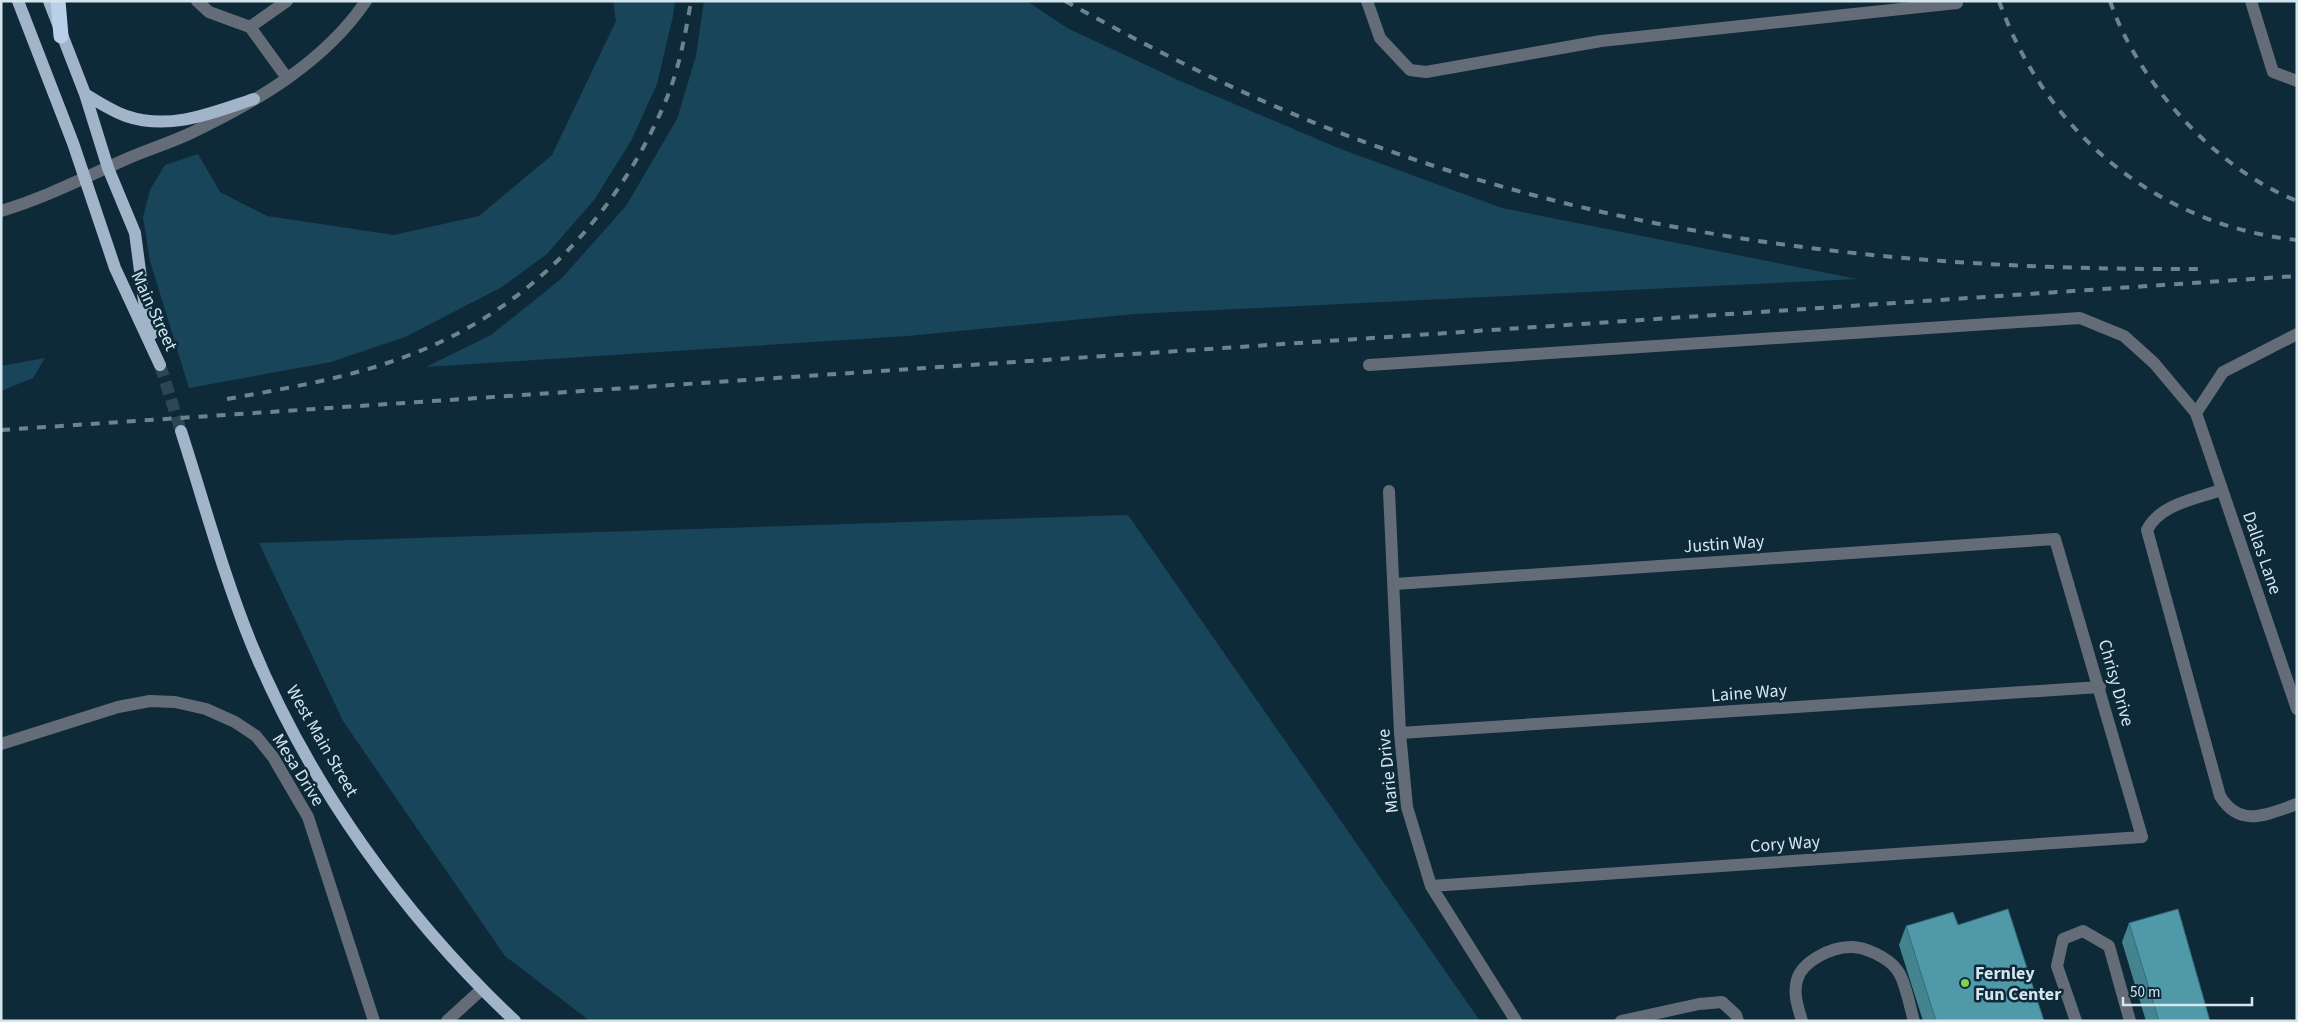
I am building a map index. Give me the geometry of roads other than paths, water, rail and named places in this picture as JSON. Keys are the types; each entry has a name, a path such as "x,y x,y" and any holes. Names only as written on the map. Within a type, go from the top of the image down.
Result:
{"highway":[{"path":"58,1 61,36"}],"main road":[{"name":"Main Street","path":"18,1 84,178 115,268 160,365 144,301 135,233 108,168 84,94 49,1"},
{"path":"84,94 127,116 165,123 212,113 254,99"},
{"name":"West Main Street","path":"181,431 251,642 296,738 364,848 411,909 482,990 515,1021"}],"street":[{"path":"198,1 209,12 250,28 287,78"},
{"path":"250,28 287,1"},
{"path":"1,211 35,200 191,133 254,99 287,78 344,30 366,1"},
{"path":"1367,1 1380,38 1410,70 1426,72 1601,41 1957,3"},
{"path":"2251,1 2273,72 2295,79"},
{"path":"1369,365 2080,318 2124,336 2154,363 2196,413 2223,372 2297,334"},
{"name":"Dallas Lane","path":"2196,413 2297,709"},
{"path":"2221,490 2162,511 2151,521 2147,530 2220,796 2227,808 2237,815 2260,816 2297,804"},
{"name":"Marie Drive","path":"1389,491 1395,584 1400,733 1407,807 1430,886 1516,1021"},
{"name":"Justin Way","path":"1395,584 2055,539"},
{"name":"Chrisy Drive","path":"2055,539 2100,687 2142,837"},
{"name":"Laine Way","path":"1400,733 2100,687"},
{"name":"Mesa Drive","path":"1,744 118,707 150,701 175,702 206,710 235,722 256,736 273,757 308,817 374,1021"},
{"name":"Cory Way","path":"1430,886 2142,837"},
{"path":"2076,1021 2057,966 2063,939 2083,932 2109,946 2130,1021"},
{"path":"1802,1021 1795,997 1797,979 1804,966 1816,957 1850,947 1868,951 1898,970 1914,1021"},
{"path":"447,1021 482,990"},
{"path":"1620,1021 1672,1015 1699,1004 1722,1002 1736,1015 1738,1021"}],"tunnel":[{"path":"160,365 181,431"}],"railway":[{"path":"227,399 341,376 407,356 450,338 489,315 526,288 560,258 591,224 619,188 643,148 673,82 691,1"},
{"path":"1065,1 1178,61 1255,97 1333,130 1474,179 1577,206 1680,228 1783,245 1888,256 1993,264 2205,269"},
{"path":"1999,1 2020,49 2046,92 2077,131 2113,164 2154,193 2198,215 2246,231 2297,240"},
{"path":"2110,1 2123,32 2140,62 2160,92 2184,120 2238,168 2267,187 2297,201"},
{"path":"1,430 2297,276"}],"place":[{"name":"Fernley Fun Center","path":"1965,983"}]}
